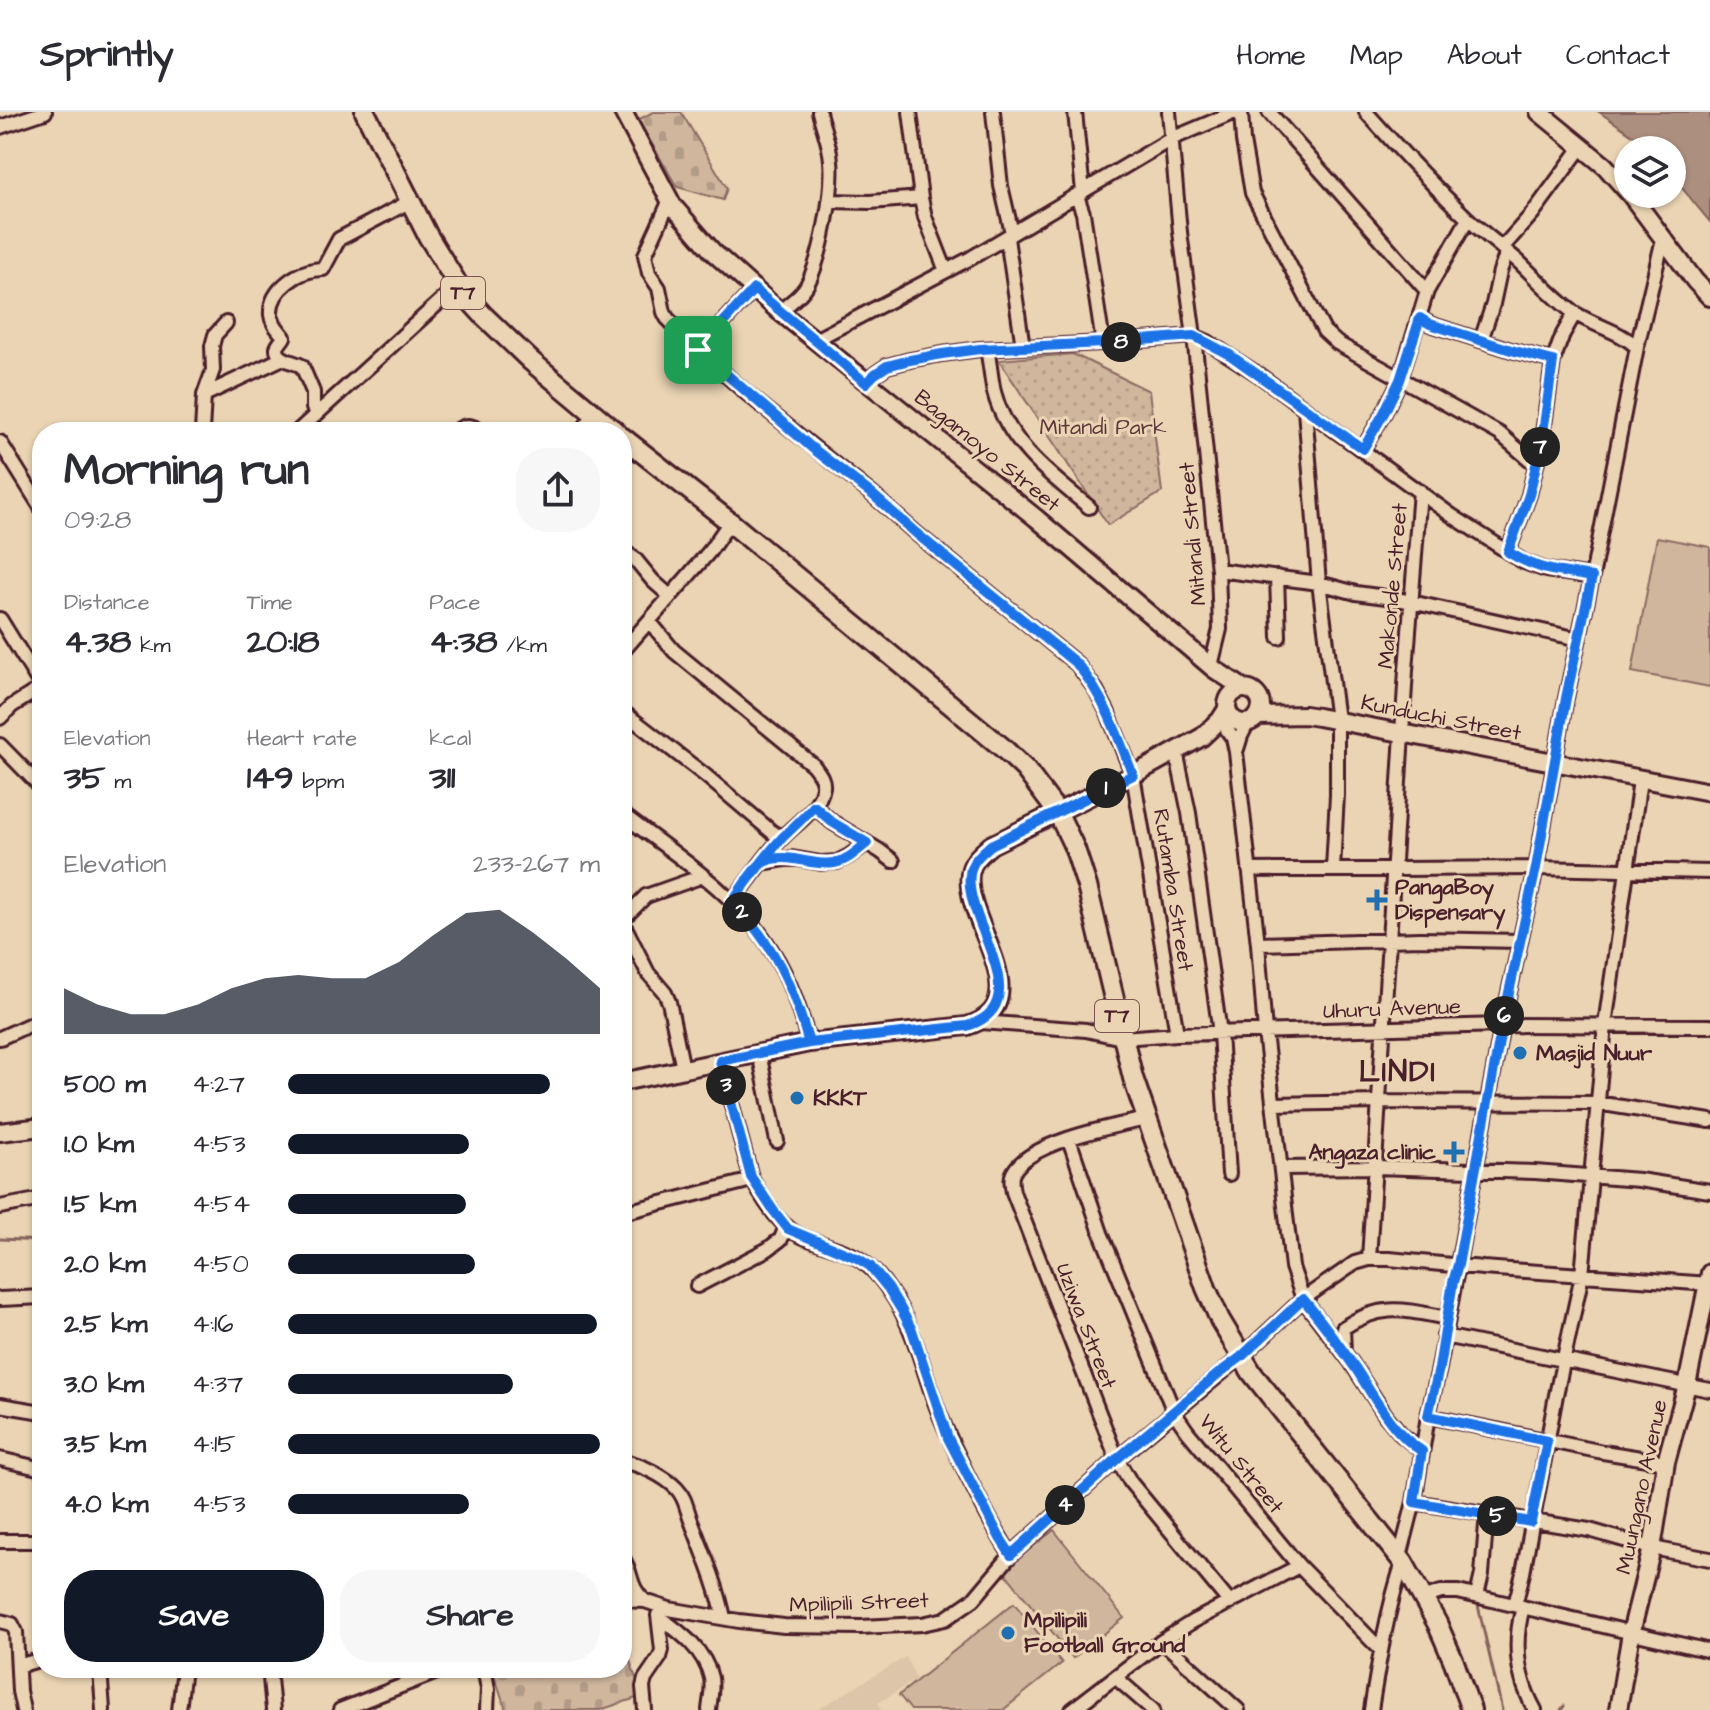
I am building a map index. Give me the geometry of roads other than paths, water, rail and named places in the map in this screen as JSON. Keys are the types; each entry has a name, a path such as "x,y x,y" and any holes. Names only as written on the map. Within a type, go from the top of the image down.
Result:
{"highway":[{"name":"T7","path":"365,112 409,202 457,286 502,334 603,422"},
{"name":"T7","path":"632,445 1003,748 1025,769 1058,813 1075,849 1087,886 1122,1038 1146,1119 1220,1320 1266,1392 1401,1560 1437,1623 1471,1710"}],"main road":[{"name":"Bagamoyo Street","path":"623,112 670,200 713,252 780,312 1036,518 1212,668 1243,688"},
{"path":"1539,112 1614,176"},
{"path":"1640,208 1710,297"},
{"path":"1212,668 1233,719 1243,723"},
{"path":"1202,737 1220,720 1230,695 1243,688 1305,715"},
{"path":"1243,723 1261,707 1260,698"},
{"path":"632,1080 809,1043 981,1022 993,1012 1000,987 998,970 973,905 970,874 979,856 991,845 1202,737 1243,723 1305,715"},
{"name":"Kunduchi Street","path":"1305,715 1710,792"},
{"path":"0,1132 32,1128"},
{"name":"Muungano Avenue","path":"1618,1710 1631,1633 1652,1548 1666,1462 1687,1385 1709,1280"}],"street":[{"path":"3,121 45,112"},
{"path":"780,312 808,283 829,201 831,158 819,112"},
{"path":"910,112 925,217 946,271"},
{"path":"993,112 1023,347"},
{"path":"1075,112 1080,194 1103,343"},
{"name":"Mitandi Street","path":"1169,112 1218,570 1220,629 1212,668"},
{"path":"815,340 1010,235 1171,139 1235,112"},
{"path":"1241,112 1252,193 1324,331 1337,343 1400,380 1500,434 1536,465"},
{"path":"1269,112 1427,291"},
{"path":"1366,112 1468,219 1551,294 1575,313 1629,339 1637,347"},
{"path":"1481,340 1493,304 1504,250 1582,146"},
{"path":"829,201 921,198"},
{"name":"Rutamba Street","path":"670,200 645,255 667,318 698,350 811,447 1077,664 1096,690 1133,775 1177,1034"},
{"path":"317,414 313,408 313,392 302,366 283,358 277,350 283,335 271,315 275,297 279,290 301,275 323,269 339,239 409,202"},
{"path":"1363,449 1400,380 1427,291 1468,219"},
{"path":"1371,1710 1380,1649 1414,1502 1554,762 1637,347 1663,239"},
{"path":"308,422 457,286"},
{"path":"698,350 754,289"},
{"path":"1508,552 1529,495 1542,440 1553,361 1575,313"},
{"path":"1420,318 1430,324 1553,361"},
{"path":"203,422 204,395 213,370 213,341 226,323"},
{"path":"866,383 887,366 910,360 987,349 1194,336 1230,355 1451,515 1524,562 1546,570 1592,577"},
{"path":"987,349 995,394 1011,430 1045,472 1089,507"},
{"path":"204,395 283,358"},
{"path":"1305,410 1319,583 1337,720 1333,869"},
{"path":"589,422 594,415"},
{"path":"1518,449 1542,440"},
{"path":"0,442 32,493"},
{"name":"Makonde Street","path":"1369,1259 1420,491"},
{"path":"632,641 709,552 730,522"},
{"path":"632,557 670,596"},
{"path":"1218,570 1319,583 1579,639"},
{"path":"1277,577 1279,637"},
{"path":"0,619 32,671"},
{"path":"649,621 674,651 813,765 822,777 823,785 814,806 782,838 732,902"},
{"path":"0,718 32,693"},
{"path":"632,719 782,838"},
{"path":"1236,752 1243,723"},
{"path":"1243,723 1233,738 1292,1267 1303,1299 1344,1352 1396,1429 1422,1451"},
{"path":"0,745 32,778"},
{"path":"1176,751 1189,813 1220,1033 1229,1174"},
{"path":"1535,1710 1518,1669 1519,1606 1531,1522 1582,1275 1605,1025 1640,780"},
{"path":"814,806 832,822 893,861"},
{"path":"632,822 703,876 757,928 788,980 809,1043"},
{"path":"763,863 792,858 821,863 837,862 867,843"},
{"path":"1249,870 1536,868 1710,872"},
{"path":"632,911 646,896 703,876"},
{"path":"1258,944 1389,939 1520,941"},
{"path":"632,941 648,973 669,1002 683,1069"},
{"name":"Uhuru Avenue","path":"981,1022 1086,1030 1122,1038 1502,1025 1710,1026"},
{"path":"0,1038 32,1024"},
{"path":"759,1053 777,1141"},
{"path":"720,1061 751,1177 786,1226 809,1239 857,1258 870,1266 888,1288 912,1330 948,1438 1011,1555"},
{"path":"1273,1104 1597,1103 1710,1121"},
{"name":"Uziwa Street","path":"1146,1119 1101,1129 1038,1149 1023,1160 1013,1172 1011,1181 1016,1201 1117,1459 1131,1483 1230,1603"},
{"name":"Witu Street","path":"1069,1139 1101,1233 1174,1412 1299,1566 1380,1649"},
{"path":"1281,1168 1375,1167 1591,1176 1710,1191"},
{"path":"632,1210 744,1182 751,1177"},
{"path":"0,1207 32,1201"},
{"path":"697,1286 768,1249 781,1239 786,1226"},
{"path":"1369,1259 1582,1275 1709,1280"},
{"name":"Mpilipili Street","path":"632,1603 784,1626 861,1627 922,1624 945,1619 974,1599 1011,1555 1117,1459 1241,1357 1303,1299 1343,1269 1369,1259"},
{"path":"0,1299 32,1297"},
{"path":"1344,1352 1343,1328 1370,1313 1402,1310 1447,1318"},
{"path":"1444,1336 1710,1390"},
{"path":"0,1405 32,1410"},
{"path":"1428,1416 1666,1462"},
{"path":"0,1459 32,1467"},
{"path":"632,1465 656,1475 683,1496 716,1584 724,1618"},
{"path":"1414,1502 1589,1530 1652,1548 1710,1559"},
{"path":"1477,1596 1488,1515"},
{"path":"0,1541 32,1541"},
{"path":"1072,1710 1162,1641 1299,1566"},
{"path":"632,1584 688,1639 706,1666 711,1682 709,1710"},
{"path":"1423,1598 1441,1592 1458,1592 1710,1651"},
{"path":"645,1710 645,1679 662,1650 653,1608"},
{"path":"0,1621 12,1624 16,1632 23,1710"},
{"path":"1162,1641 1235,1709"},
{"path":"18,1666 32,1662"},
{"path":"1115,1677 1153,1710"},
{"path":"101,1678 103,1710"},
{"path":"179,1710 183,1678"},
{"path":"270,1678 273,1710"},
{"path":"340,1710 422,1678"},
{"path":"486,1678 487,1710"}],"waterway":[{"path":"0,1239 32,1241"},
{"path":"1477,1601 1502,1710"},
{"path":"1561,1710 1564,1706"}],"place":[{"name":"PangaBoy Dispensary","path":"1377,900"},
{"name":"Masjid Nuur","path":"1520,1053"},
{"name":"KKKT","path":"797,1098"},
{"name":"Angaza clinic","path":"1454,1152"},
{"name":"Mpilipili Football Ground","path":"1008,1633"}],"district":[{"name":"LINDI","path":"1398,1072"}],"park label":[{"name":"Mitandi Park","path":"1103,427"}]}
